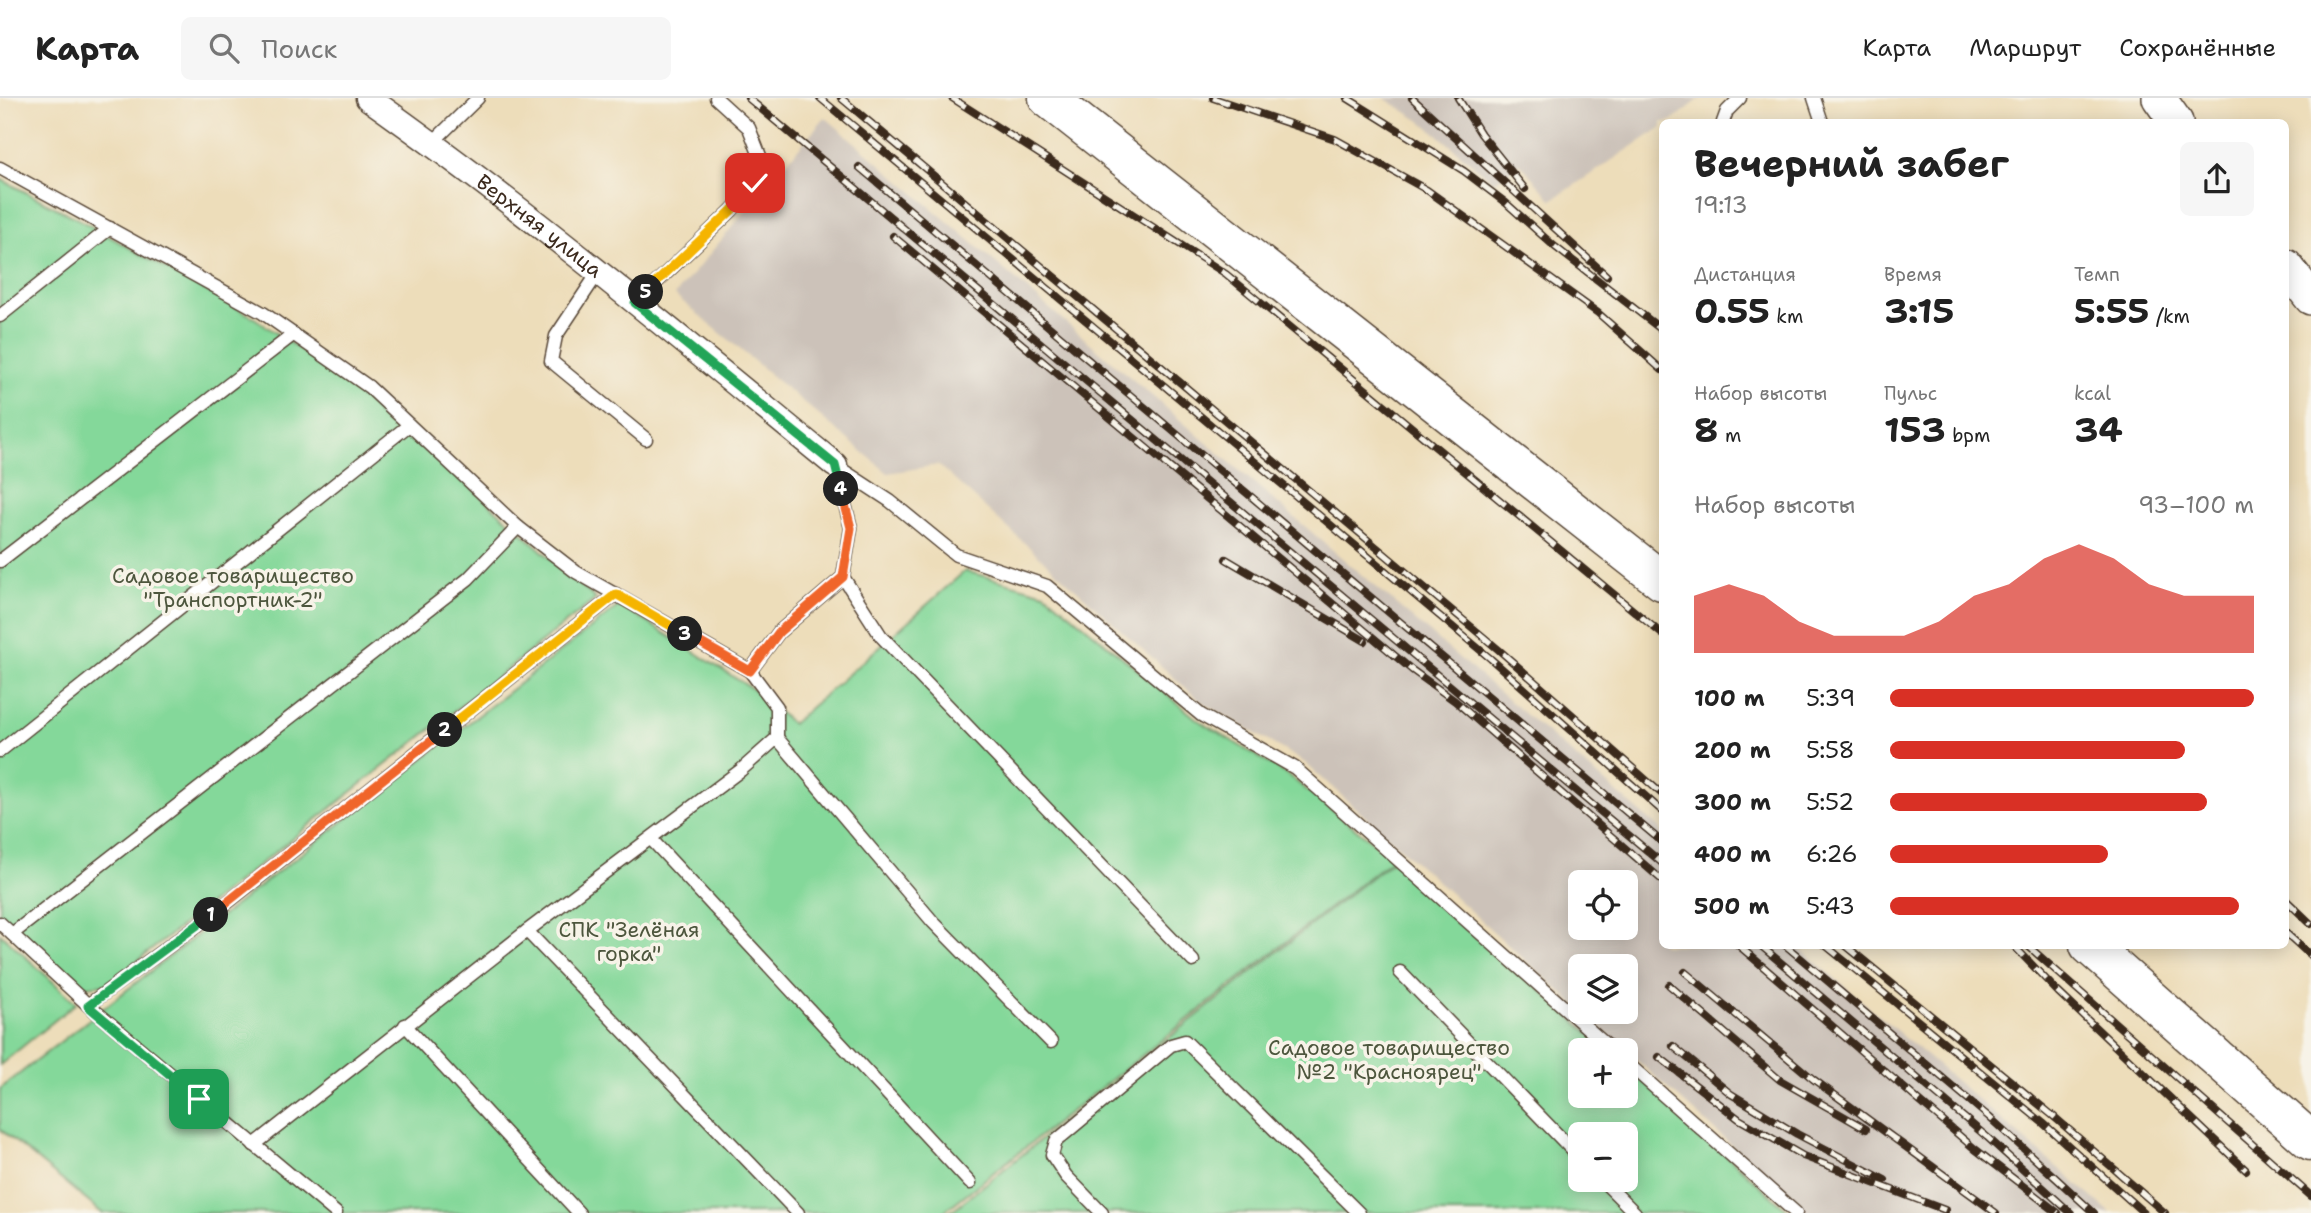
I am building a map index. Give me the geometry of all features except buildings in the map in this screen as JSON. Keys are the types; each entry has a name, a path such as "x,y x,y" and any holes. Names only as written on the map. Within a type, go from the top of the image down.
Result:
{"highway":[{"path":"1048,98 1659,579"},
{"path":"2095,949 2311,1141"}],"street":[{"name":"Верхняя улица","path":"368,98 432,143 598,272 835,465"},
{"path":"2159,98 2174,119"},
{"path":"2289,270 2311,298"}],"lane":[{"path":"432,143 478,98"},
{"path":"635,303 732,210 755,183 760,156 749,128 716,98"},
{"path":"1724,119 1727,111 1740,98"},
{"path":"1814,98 1821,119"},
{"path":"0,168 263,313 369,387 519,527 576,572 750,671 777,707 777,737 933,922 1051,1042"},
{"path":"0,316 110,228"},
{"path":"598,272 556,336 551,361 646,439"},
{"path":"0,562 294,334"},
{"path":"0,751 409,425"},
{"path":"750,671 779,632 843,577 851,528 835,465"},
{"path":"835,465 890,501 957,555 1047,586 1201,715 1294,768 1598,1038"},
{"path":"12,934 468,579 519,527"},
{"path":"843,577 881,636 1193,961"},
{"path":"88,1006 224,905 616,594"},
{"path":"254,1145 527,930 741,770 777,737"},
{"path":"651,839 970,1183"},
{"path":"0,923 88,1006 336,1213"},
{"path":"527,930 798,1213"},
{"path":"1401,972 1568,1146"},
{"path":"405,1025 579,1213"},
{"path":"1102,1213 1066,1176 1052,1155 1056,1141 1171,1045 1185,1041 1359,1213"},
{"path":"1638,1073 1796,1213"},
{"path":"1614,1192 1635,1213"}],"shaded area":[{"path":"1384,98 1701,98 1674,119 1659,119 1659,129 1552,200 1520,163 1494,182 1425,124"},
{"path":"825,117 1659,828 1659,949 1801,949 2111,1213 1807,1213 1638,1061 1638,1038 1612,1038 1596,1024 1638,1024 1638,954 1568,954 1568,998 1304,762 1200,701 938,465 888,473 675,295"}],"green space":[{"name":"Садовое товарищество \"Транспортник-2\"","path":"0,179 78,219 253,317 379,405 596,599 108,984 77,987 0,917"},
{"name":"СПК \"Зелёная горка\"","path":"965,571 1045,593 1198,720 1289,776 1393,858 942,1213 102,1213 0,1129 0,1089 620,605 754,690 792,724"},
{"name":"Садовое товарищество №2 \"Красноярец\"","path":"1394,859 1568,1014 1568,1024 1579,1024 1595,1038 1568,1038 1568,1108 1638,1108 1638,1077 1791,1213 949,1213"},
{"path":"0,933 76,1003 0,1065"}],"railway":[{"path":"748,98 1659,860"},
{"path":"820,98 1491,659 1659,808"},
{"path":"841,98 1499,650 1659,791"},
{"path":"952,98 1226,274 1659,632"},
{"path":"1213,98 1335,139 1427,190 1598,313 1659,367"},
{"path":"1347,98 1464,171 1659,328"},
{"path":"1412,98 1607,276"},
{"path":"1458,98 1481,134 1525,189"},
{"path":"859,167 1659,839"},
{"path":"893,236 1412,670 1455,701 1659,877"},
{"path":"1226,559 1365,641"},
{"path":"2289,903 2311,924"},
{"path":"2289,936 2311,956"},
{"path":"1743,949 1975,1149 2058,1213"},
{"path":"1765,949 1987,1137 2071,1213"},
{"path":"1790,949 1989,1117 2094,1213"},
{"path":"1830,949 2043,1123 2144,1213"},
{"path":"1850,949 2052,1115 2165,1213"},
{"path":"2017,949 2058,992 2246,1170"},
{"path":"2032,949 2311,1196"},
{"path":"1685,972 1813,1079 1996,1213"},
{"path":"1669,985 1780,1080 1866,1129"},
{"path":"1673,1046 1731,1094 1797,1134 1885,1180"},
{"path":"1659,1057 1739,1119 1803,1156 1945,1210"}],"route":[{"path":"199,1099 88,1006 213,914 616,594 750,671 779,632 843,577 851,528 835,465 635,303 732,210 755,183"}]}
